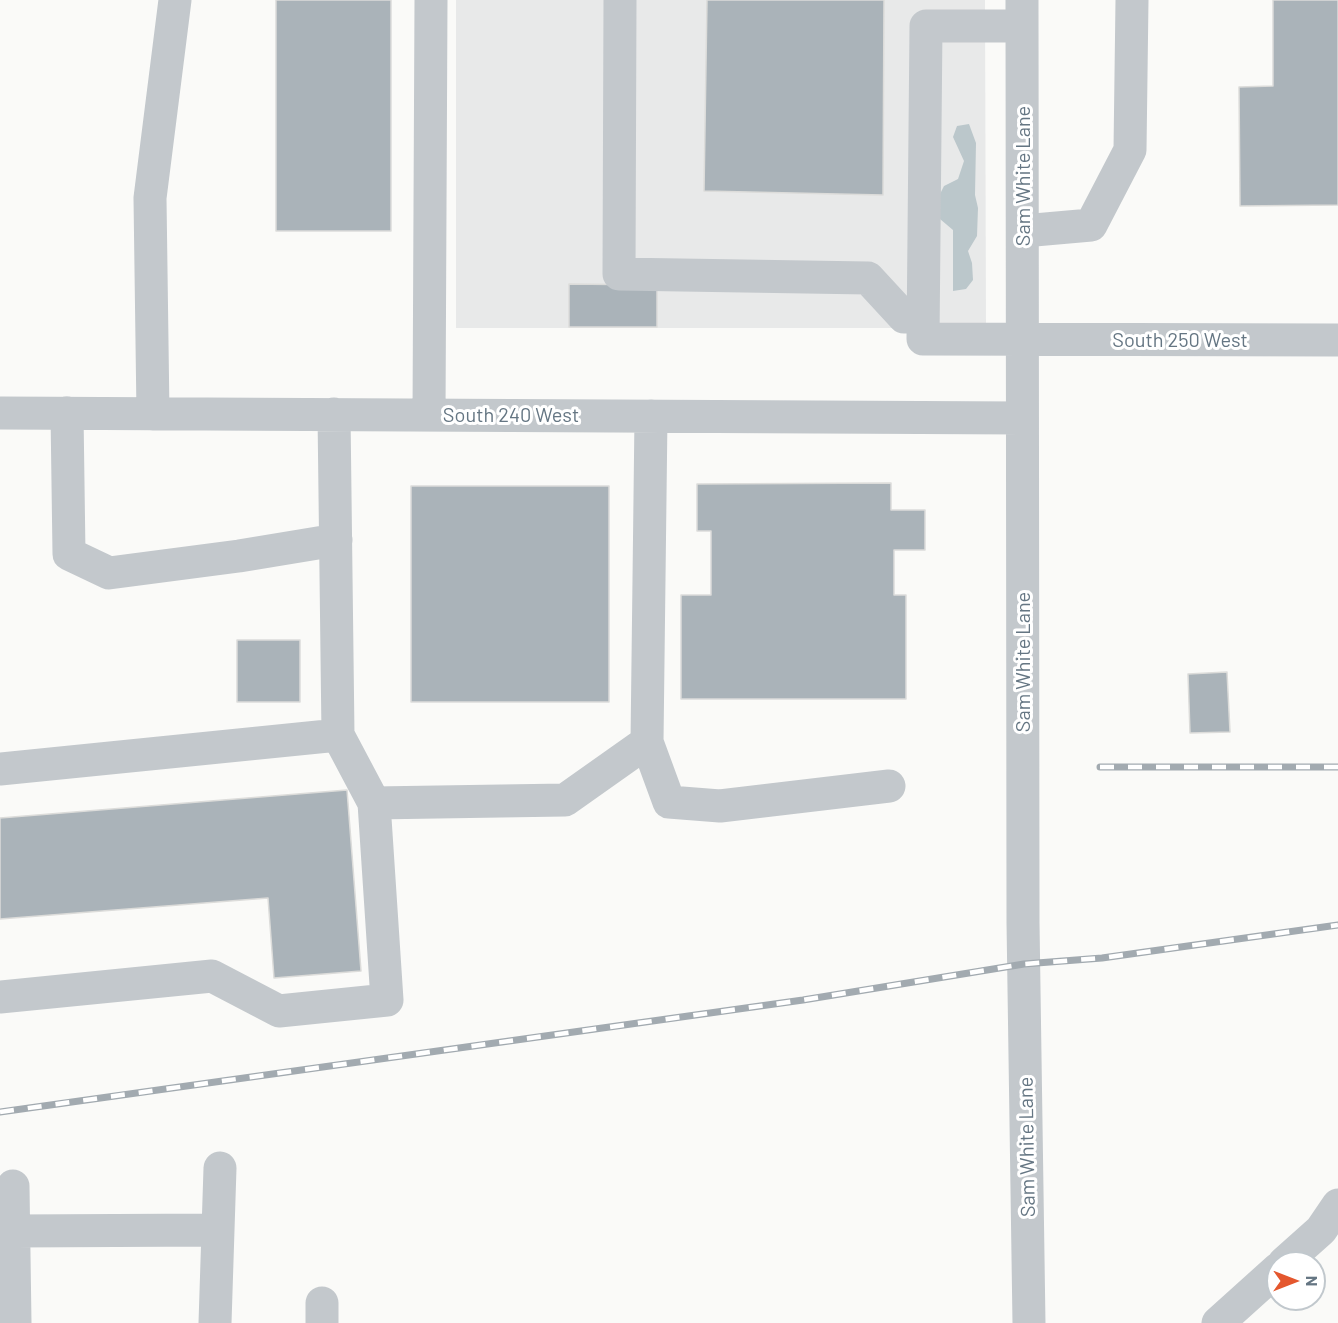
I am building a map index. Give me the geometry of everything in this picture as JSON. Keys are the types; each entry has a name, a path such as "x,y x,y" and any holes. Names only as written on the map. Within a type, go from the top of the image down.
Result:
{"street":[{"path":"153,414 150,198 175,0"},
{"path":"429,415 431,0"},
{"path":"620,0 619,274 868,278 904,317 923,317 926,26 1022,13"},
{"path":"1023,231 1091,225 1130,150 1132,0"},
{"name":"Sam White Lane","path":"1022,13 1023,943 1029,1323"},
{"name":"South 250 West","path":"923,317 923,339 1338,340"},
{"name":"South 240 West","path":"0,413 1022,417"},
{"path":"67,413 69,554 109,573 239,556 336,540"},
{"path":"0,998 212,976 279,1011 387,1000 374,803 338,735 334,414"},
{"path":"651,416 647,742 669,802 720,806 888,786"},
{"path":"0,769 338,735"},
{"path":"374,803 565,800 647,742"},
{"path":"216,1323 216,1230 220,1168"},
{"path":"13,1186 15,1323"},
{"path":"1297,1251 1321,1230 1338,1205"},
{"path":"14,1231 216,1230"},
{"path":"1218,1323 1266,1280"}],"shaded area":[{"path":"456,0 985,0 986,328 456,328"},
{"path":"969,124 976,143 975,195 978,208 977,236 968,251 972,263 973,280 966,289 953,291 953,230 940,219 935,204 944,186 958,179 964,161 953,137 957,126"}],"building":[{"path":"276,0 391,0 391,231 276,231"},
{"path":"707,0 884,0 883,195 704,191"},
{"path":"1273,0 1338,0 1338,205 1240,206 1239,87 1273,86"},
{"path":"569,284 657,285 657,327 569,327"},
{"path":"891,483 891,510 925,510 925,550 894,550 894,595 906,595 906,699 681,699 681,595 711,595 711,531 697,531 697,484"},
{"path":"411,486 609,486 609,702 411,702"},
{"path":"237,640 300,640 300,702 237,702"},
{"path":"1227,672 1230,732 1190,733 1188,674"},
{"path":"347,790 361,971 274,978 268,898 0,919 0,818"}],"railway":[{"path":"1100,767 1338,767"},
{"path":"0,1112 803,1000 1024,964 1102,958 1338,925"}]}
